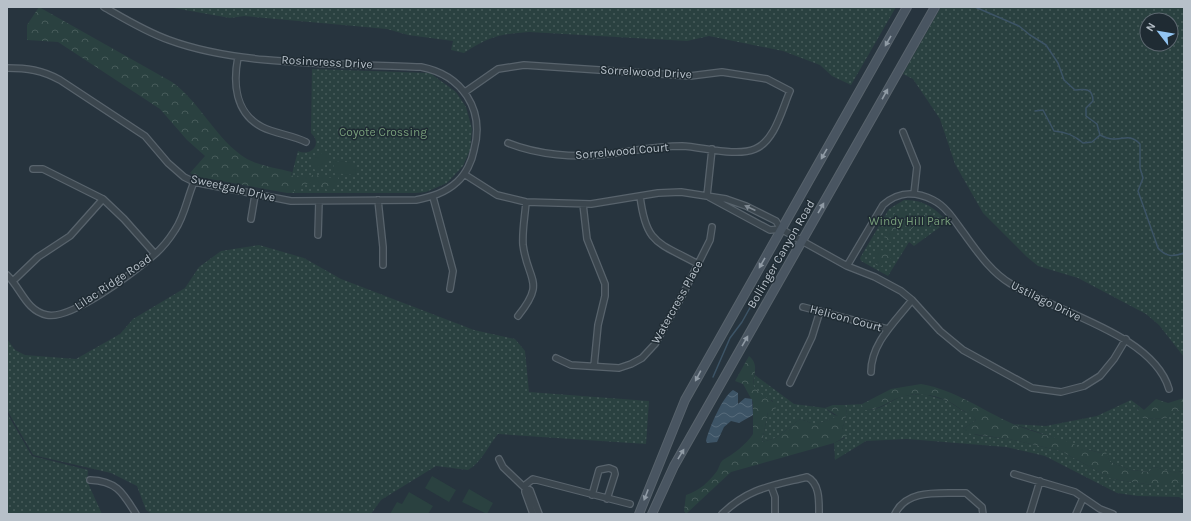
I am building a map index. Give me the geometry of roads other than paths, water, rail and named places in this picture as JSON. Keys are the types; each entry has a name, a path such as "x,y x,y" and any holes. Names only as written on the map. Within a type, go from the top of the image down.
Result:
{"main road":[{"name":"Bollinger Canyon Road","path":"639,514 685,400 908,7"},
{"name":"Bollinger Canyon Road","path":"652,514 674,466 935,7"}],"street":[{"name":"Rosincress Drive","path":"104,7 144,29 170,40 238,57 421,67 437,70 451,78 465,92 474,108 477,125 477,141 472,158 464,174"},
{"path":"238,57 234,81 237,96 243,110 252,120 262,127 295,136 306,142"},
{"name":"Sorrelwood Drive","path":"465,92 498,69 524,65 690,76 722,72 767,79 790,91 766,143 755,149 744,152 712,149"},
{"name":"Sweetgale Drive","path":"7,68 31,68 48,73 60,80 145,136 168,163 184,177 194,182 290,201 416,200 433,197 457,182 464,174"},
{"path":"903,132 917,167 914,194"},
{"name":"Sorrelwood Court","path":"508,143 526,150 576,156 607,154 654,146 684,146 712,149"},
{"path":"707,196 712,149"},
{"path":"33,169 43,169 103,199 124,219 155,254"},
{"path":"464,174 497,195 526,202 583,204 681,192 726,199 746,206 776,220 781,229 802,241 848,266 875,277 901,291 912,300 940,331 963,350 1032,388 1061,392 1084,386 1100,376 1114,359 1126,339"},
{"name":"Lilac Ridge Road","path":"7,275 13,281 30,306 46,315 57,316 71,311 117,283 155,254 175,230 182,216 194,182"},
{"name":"Ustilago Drive","path":"848,266 883,205 896,195 914,194 935,201 942,206 984,260 1009,284 1126,339 1155,365 1166,381 1169,389"},
{"path":"251,219 255,195"},
{"path":"640,196 644,223 649,234 659,243 698,264"},
{"path":"707,196 720,205 770,230 781,229"},
{"path":"433,197 453,271 450,289"},
{"path":"13,281 38,257 70,236 103,199"},
{"path":"318,235 320,200"},
{"path":"378,200 383,247 383,265"},
{"path":"518,316 529,302 534,286 523,245 526,202"},
{"path":"583,204 587,239 605,284 605,296 598,325 594,366"},
{"name":"Watercress Place","path":"556,358 571,365 619,368 642,358 655,344 698,264 710,240 712,227"},
{"path":"871,372 871,362 875,349 888,329 912,300"},
{"name":"Helicon Court","path":"804,307 888,329"},
{"path":"790,383 812,337 820,311"},
{"path":"499,459 503,467 524,487 530,490 539,514"},
{"path":"592,495 599,470 610,468 614,470 615,474 607,499"},
{"path":"1014,474 1069,489 1113,514"},
{"path":"722,514 735,502 753,491 807,477 812,479 817,488 819,514"},
{"path":"524,487 533,479 630,504"},
{"path":"90,480 103,480 114,486 125,495 136,514"},
{"path":"1030,514 1040,481"},
{"path":"771,486 776,497 775,514"},
{"path":"524,487 533,514"},
{"path":"895,514 898,507 907,499 916,496 966,493 972,496 982,507 984,514"},
{"path":"1076,514 1083,498"}],"water":[{"path":"733,390 738,393 738,404 745,398 752,399 753,415 739,423 731,421 724,427 717,442 707,443 706,441 713,421 725,399"}],"waterway":[{"path":"975,7 1019,26 1046,45 1058,63 1064,80 1075,90 1088,90 1092,94 1093,101 1086,108 1086,116 1097,124 1100,135"},
{"path":"1035,111 1043,110 1054,131 1070,134 1083,143 1092,142 1100,135"},
{"path":"1100,135 1111,139 1130,138 1140,144 1140,168 1143,178 1138,191 1158,248 1167,255 1184,253"},
{"path":"713,377 730,338 742,322 783,249"}],"park label":[{"name":"Coyote Crossing","path":"383,132"},
{"name":"Windy Hill Park","path":"910,221"}]}
